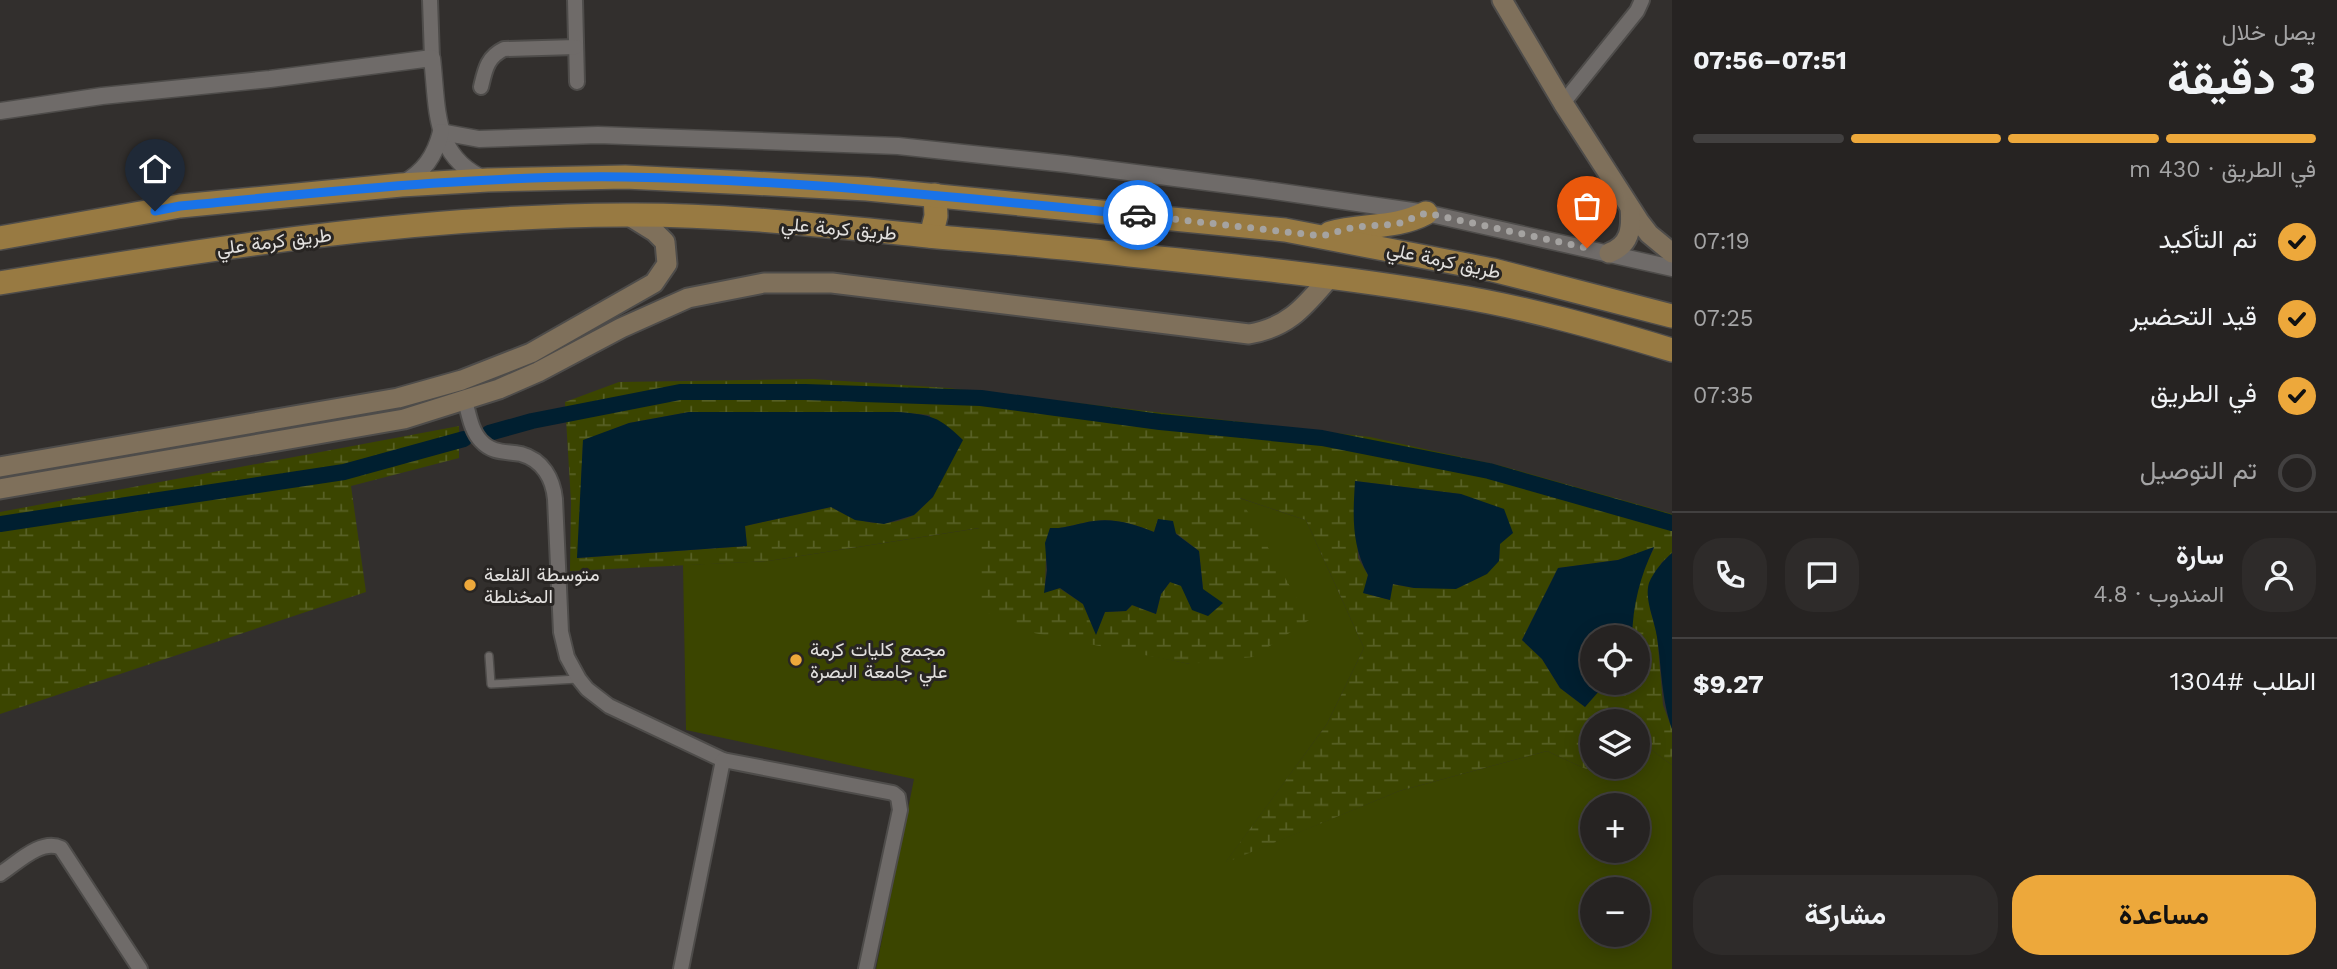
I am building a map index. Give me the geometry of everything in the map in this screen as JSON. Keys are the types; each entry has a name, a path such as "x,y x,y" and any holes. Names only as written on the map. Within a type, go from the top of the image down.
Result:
{"highway":[{"name":"طريق كرمة علي","path":"0,239 180,206 401,185 625,177 867,189 1285,230 1537,281 1672,316"},
{"path":"931,236 936,216 935,195"},
{"path":"981,240 978,220 984,201"},
{"path":"1322,236 1354,227 1397,224 1426,213"},
{"name":"طريق كرمة علي","path":"0,283 188,252 403,225 625,214 743,219 981,240 1330,277 1489,302 1672,349"},
{"path":"1537,281 1552,292 1672,326"}],"main road":[{"path":"1502,0 1563,103 1630,207 1649,234 1672,253"},
{"path":"1609,253 1621,247 1629,236 1630,207"},
{"path":"0,467 366,404 423,392 472,377 531,353 654,283 667,264 665,242 655,232 625,214"},
{"path":"0,489 357,428 430,412 538,372 688,298 741,286 786,282 832,283 1249,334 1267,331 1284,323 1299,312 1330,277"},
{"path":"423,392 430,412"}],"street":[{"path":"430,0 432,58 441,132 446,145 463,167 488,180"},
{"path":"575,0 577,82"},
{"path":"1563,103 1637,11 1642,0"},
{"path":"481,87 488,61 495,53 504,49 576,47"},
{"path":"0,111 102,96 270,79 432,58"},
{"path":"401,185 424,169 432,158 441,132"},
{"path":"441,132 478,139 598,135 898,146 1226,184 1426,213 1672,268"},
{"path":"465,401 482,443 496,452 529,457 542,467 552,482 561,632 567,657 587,690 609,706 723,760 893,793 898,797 901,810 866,969"},
{"path":"681,969 723,760"},
{"path":"0,874 44,846 53,844 61,848 140,969"}],"lane":[{"path":"489,656 491,684 579,679"}],"green space":[{"path":"813,379 948,388 1370,437 1502,466 1672,514 1672,553 1661,563 1650,608 1657,635 1663,705 1672,729 1672,765 1650,749 1650,709 1580,709 1580,766 1547,751 1399,791 1225,863 1327,724 1364,648 1306,520 1240,498 1309,620 1253,657 1190,664 1019,630 981,609 979,528 768,561 570,571 571,502 565,402 619,382","holes":["689,412 898,412 930,415 933,497 912,516 890,523 860,520 831,507 745,526 747,546 578,558 583,441 629,423","1355,481 1461,494 1500,544 1499,561 1414,588 1392,584 1390,600 1364,593 1368,575 1358,558","1158,519 1199,551 1203,589 1170,582 1161,594 1156,614 1132,605 1126,611 1105,612 1096,634 1083,604 1059,588 1044,593 1050,528 1109,520 1154,532"]},
{"path":"459,426 459,458 351,486 366,592 0,714 0,512"},
{"path":"1239,498 1306,520 1364,648 1327,724 1226,862 1399,791 1547,751 1580,766 1580,779 1650,779 1650,749 1672,765 1672,969 876,969 914,779 686,730 683,565 768,561 980,528 1111,647 1190,664"}],"water":[{"path":"689,412 910,413 940,421 963,440 933,497 914,515 884,524 855,520 831,507 745,526 747,546 577,558 583,440 629,423"},
{"path":"1355,481 1461,494 1504,509 1513,533 1500,544 1499,561 1487,574 1456,589 1414,588 1393,584 1390,600 1363,593 1368,575 1356,541"},
{"path":"1158,519 1173,521 1176,534 1199,551 1203,589 1223,603 1208,616 1192,610 1181,586 1170,582 1161,594 1156,614 1132,605 1126,611 1105,612 1096,635 1083,604 1060,588 1044,593 1047,570 1045,543 1050,528 1109,520 1154,532"},
{"path":"1654,547 1638,591 1633,625 1580,625 1580,695 1596,695 1585,707 1560,688 1542,659 1522,640 1558,568 1618,560"},
{"path":"1672,553 1672,729 1664,695 1648,589 1656,570"}],"waterway":[{"path":"489,433 532,421 680,392 805,392 981,398 1160,422 1322,438 1489,471 1672,523"},
{"path":"0,524 344,472 464,439"}],"way so far":[{"path":"1138,215 1322,236 1354,227 1397,224 1426,213 1587,248"}],"place":[{"name":"متوسطة القلعة المخنلطة","path":"470,585"},
{"name":"مجمع كليات كرمة علي جامعة البصرة","path":"796,660"}],"route":[{"path":"155,211 180,206 401,185 625,177 867,189 1138,215"}]}
